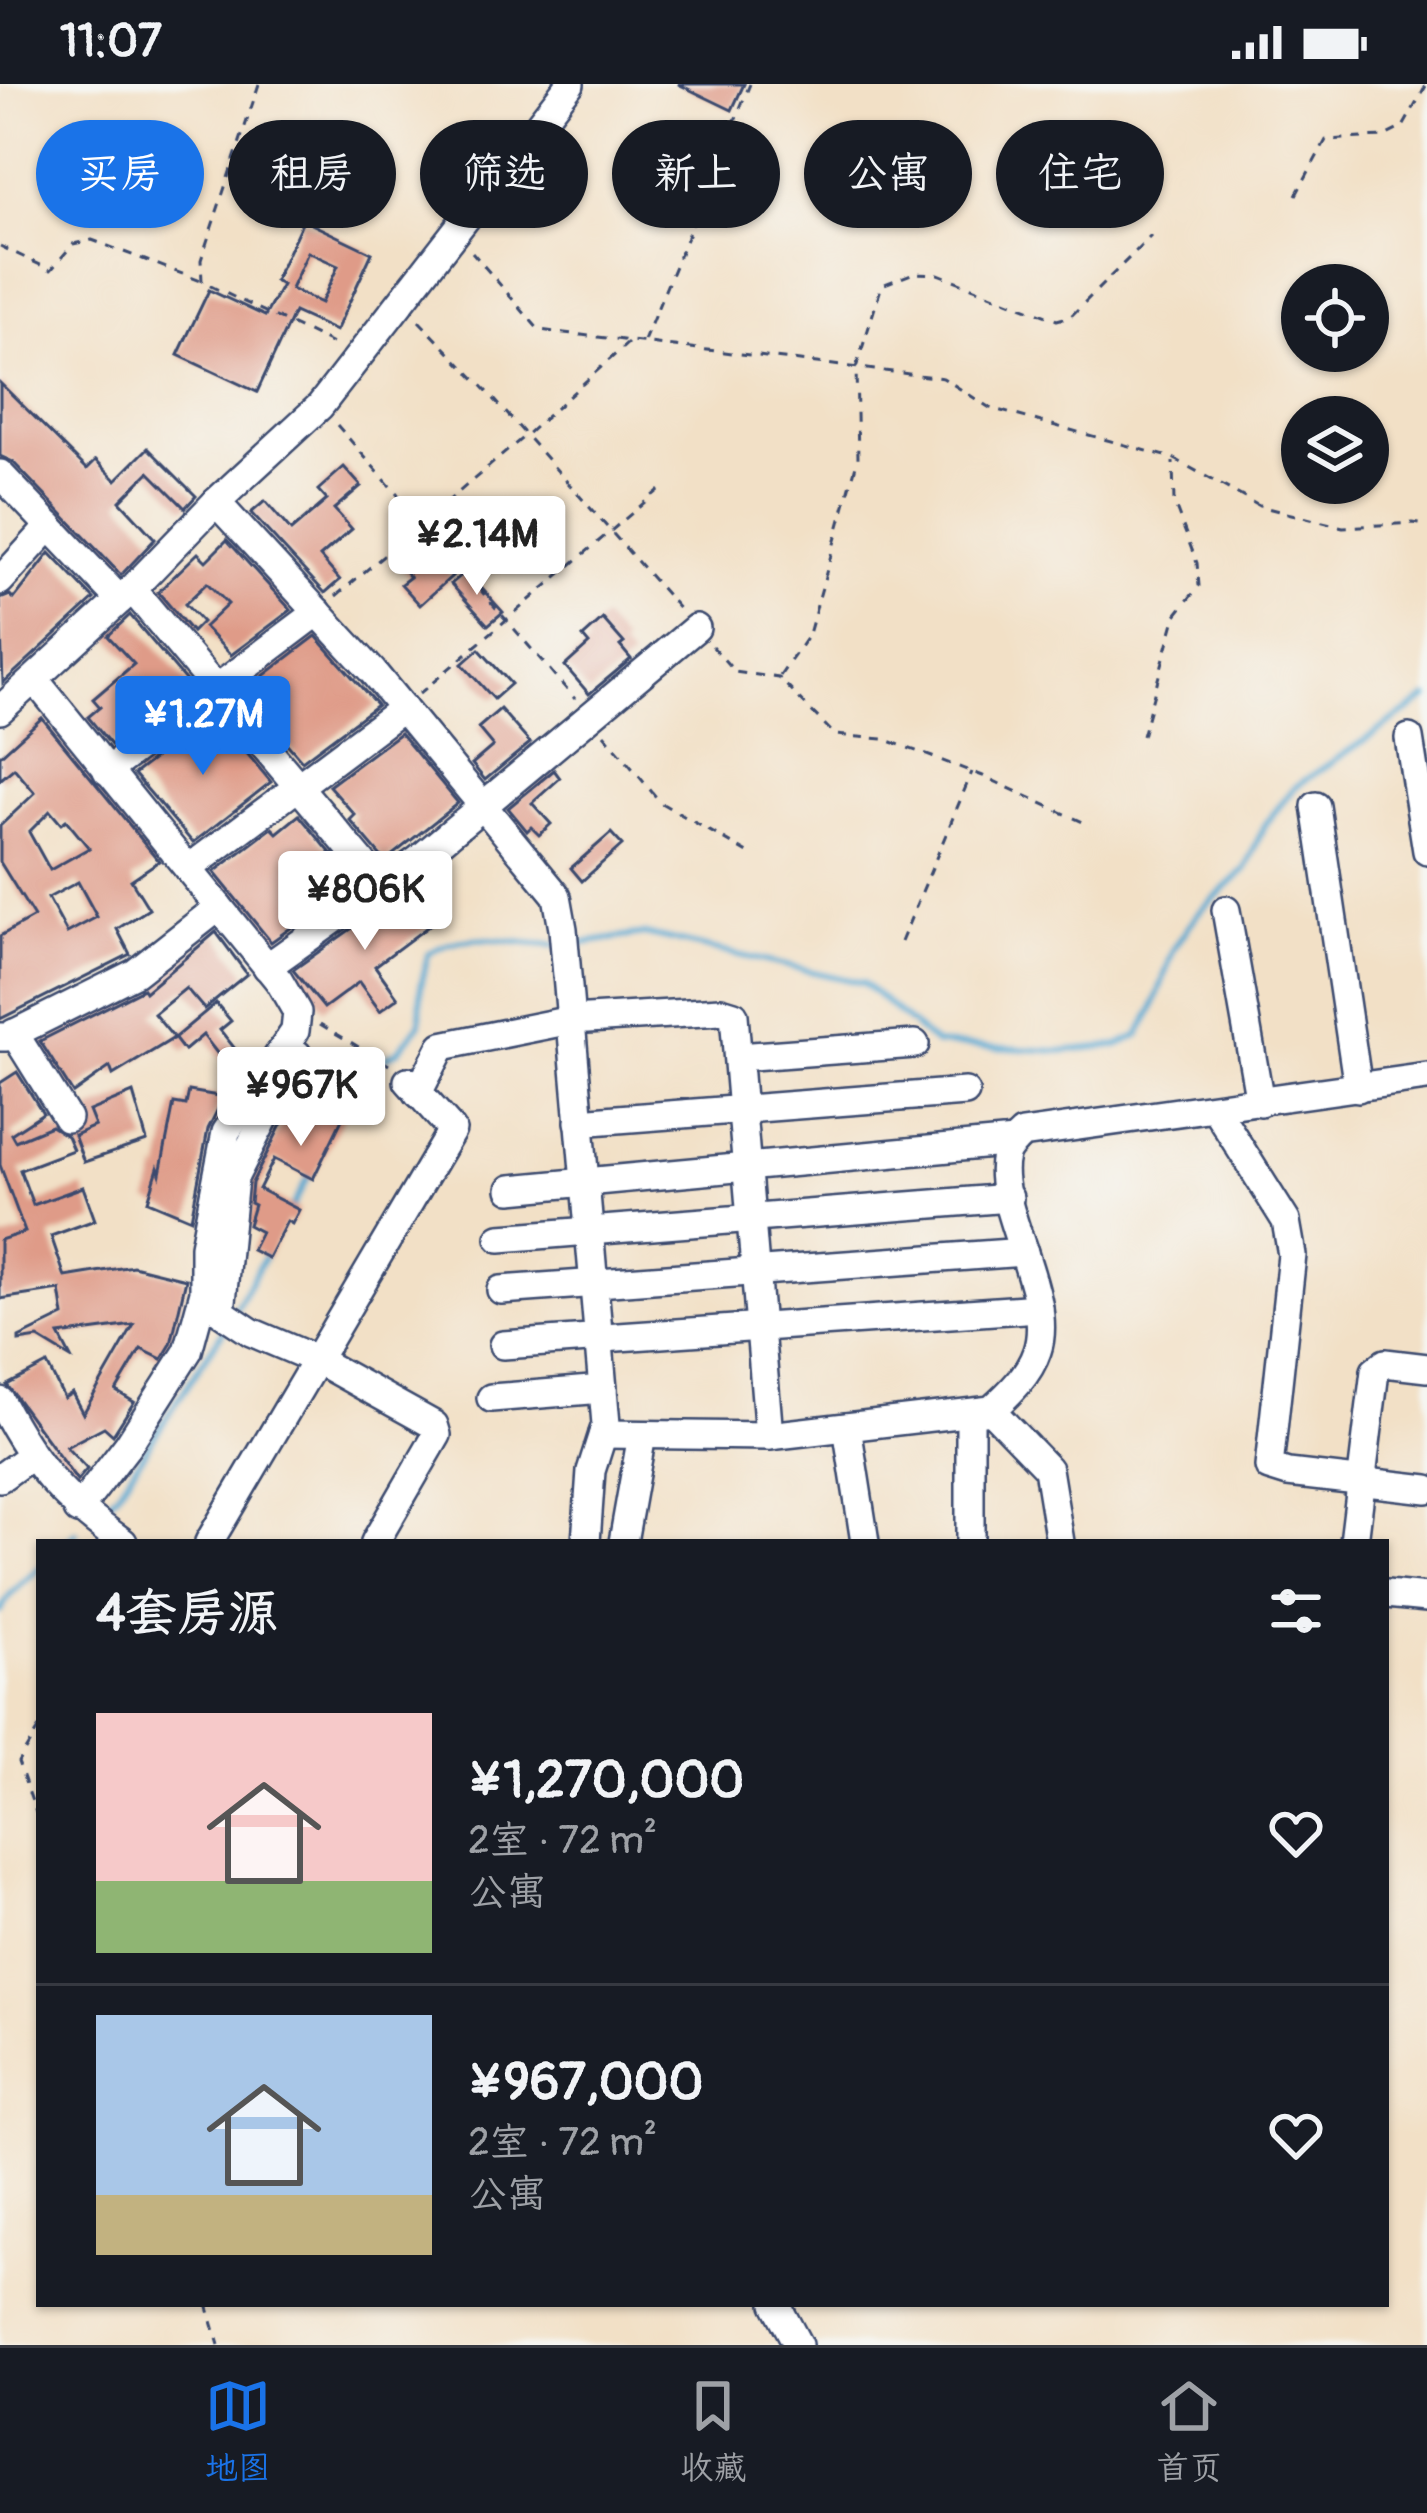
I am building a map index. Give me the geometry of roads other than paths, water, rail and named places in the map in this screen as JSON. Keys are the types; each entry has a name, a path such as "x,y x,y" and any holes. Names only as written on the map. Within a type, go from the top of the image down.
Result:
{"street":[{"path":"0,710 320,406 570,84"},
{"path":"0,474 126,595 216,692 382,886"},
{"path":"216,502 403,708 557,896 606,1424 591,1471 586,1539"},
{"path":"0,581 50,526"},
{"path":"107,771 318,612"},
{"path":"267,967 484,807 696,628"},
{"path":"35,680 305,1016"},
{"path":"188,869 403,708"},
{"path":"1409,737 1427,851"},
{"path":"1316,806 1358,1088"},
{"path":"67,1118 7,1035 135,973 219,907"},
{"path":"1226,910 1260,1102"},
{"path":"211,1539 452,1130 413,1087 442,1046 571,1020 721,1011 734,1015 769,1436"},
{"path":"305,1016 234,1178 221,1312 250,1332 316,1360 434,1425 437,1436 377,1539"},
{"path":"78,1510 188,1351 204,1292 205,1246 226,1132 305,1016"},
{"path":"738,1057 915,1044"},
{"path":"602,1434 769,1436 981,1411 1014,1389 1038,1349 1039,1308 1003,1174 1006,1151 1022,1134 1427,1077"},
{"path":"579,1122 965,1092"},
{"path":"1215,1108 1286,1221 1292,1255 1269,1466 1288,1473 1427,1489"},
{"path":"511,1189 1014,1142"},
{"path":"500,1238 1009,1198"},
{"path":"501,1290 1024,1252"},
{"path":"503,1345 1039,1308"},
{"path":"1354,1539 1375,1371 1385,1363 1427,1368"},
{"path":"491,1398 603,1389"},
{"path":"0,1401 29,1456 78,1510 119,1539"},
{"path":"970,1539 981,1411"},
{"path":"981,1411 1048,1469 1060,1539"},
{"path":"847,1427 865,1539"},
{"path":"624,1539 642,1435"},
{"path":"0,1478 29,1456"},
{"path":"1389,1594 1427,1598"},
{"path":"789,2307 798,2345"}],"waterway":[{"path":"570,945 644,934 863,983 935,1044 1059,1051 1118,1045 1139,1035 1174,948 1198,913 1246,869 1264,825 1295,787 1427,698"},
{"path":"351,1101 371,1065 398,1051 420,1024 428,954 474,940 556,945"},
{"path":"290,1211 312,1170"},
{"path":"234,1311 266,1254"},
{"path":"101,1510 120,1489 225,1328"},
{"path":"69,1539 76,1533"},
{"path":"0,1611 36,1571"}]}
